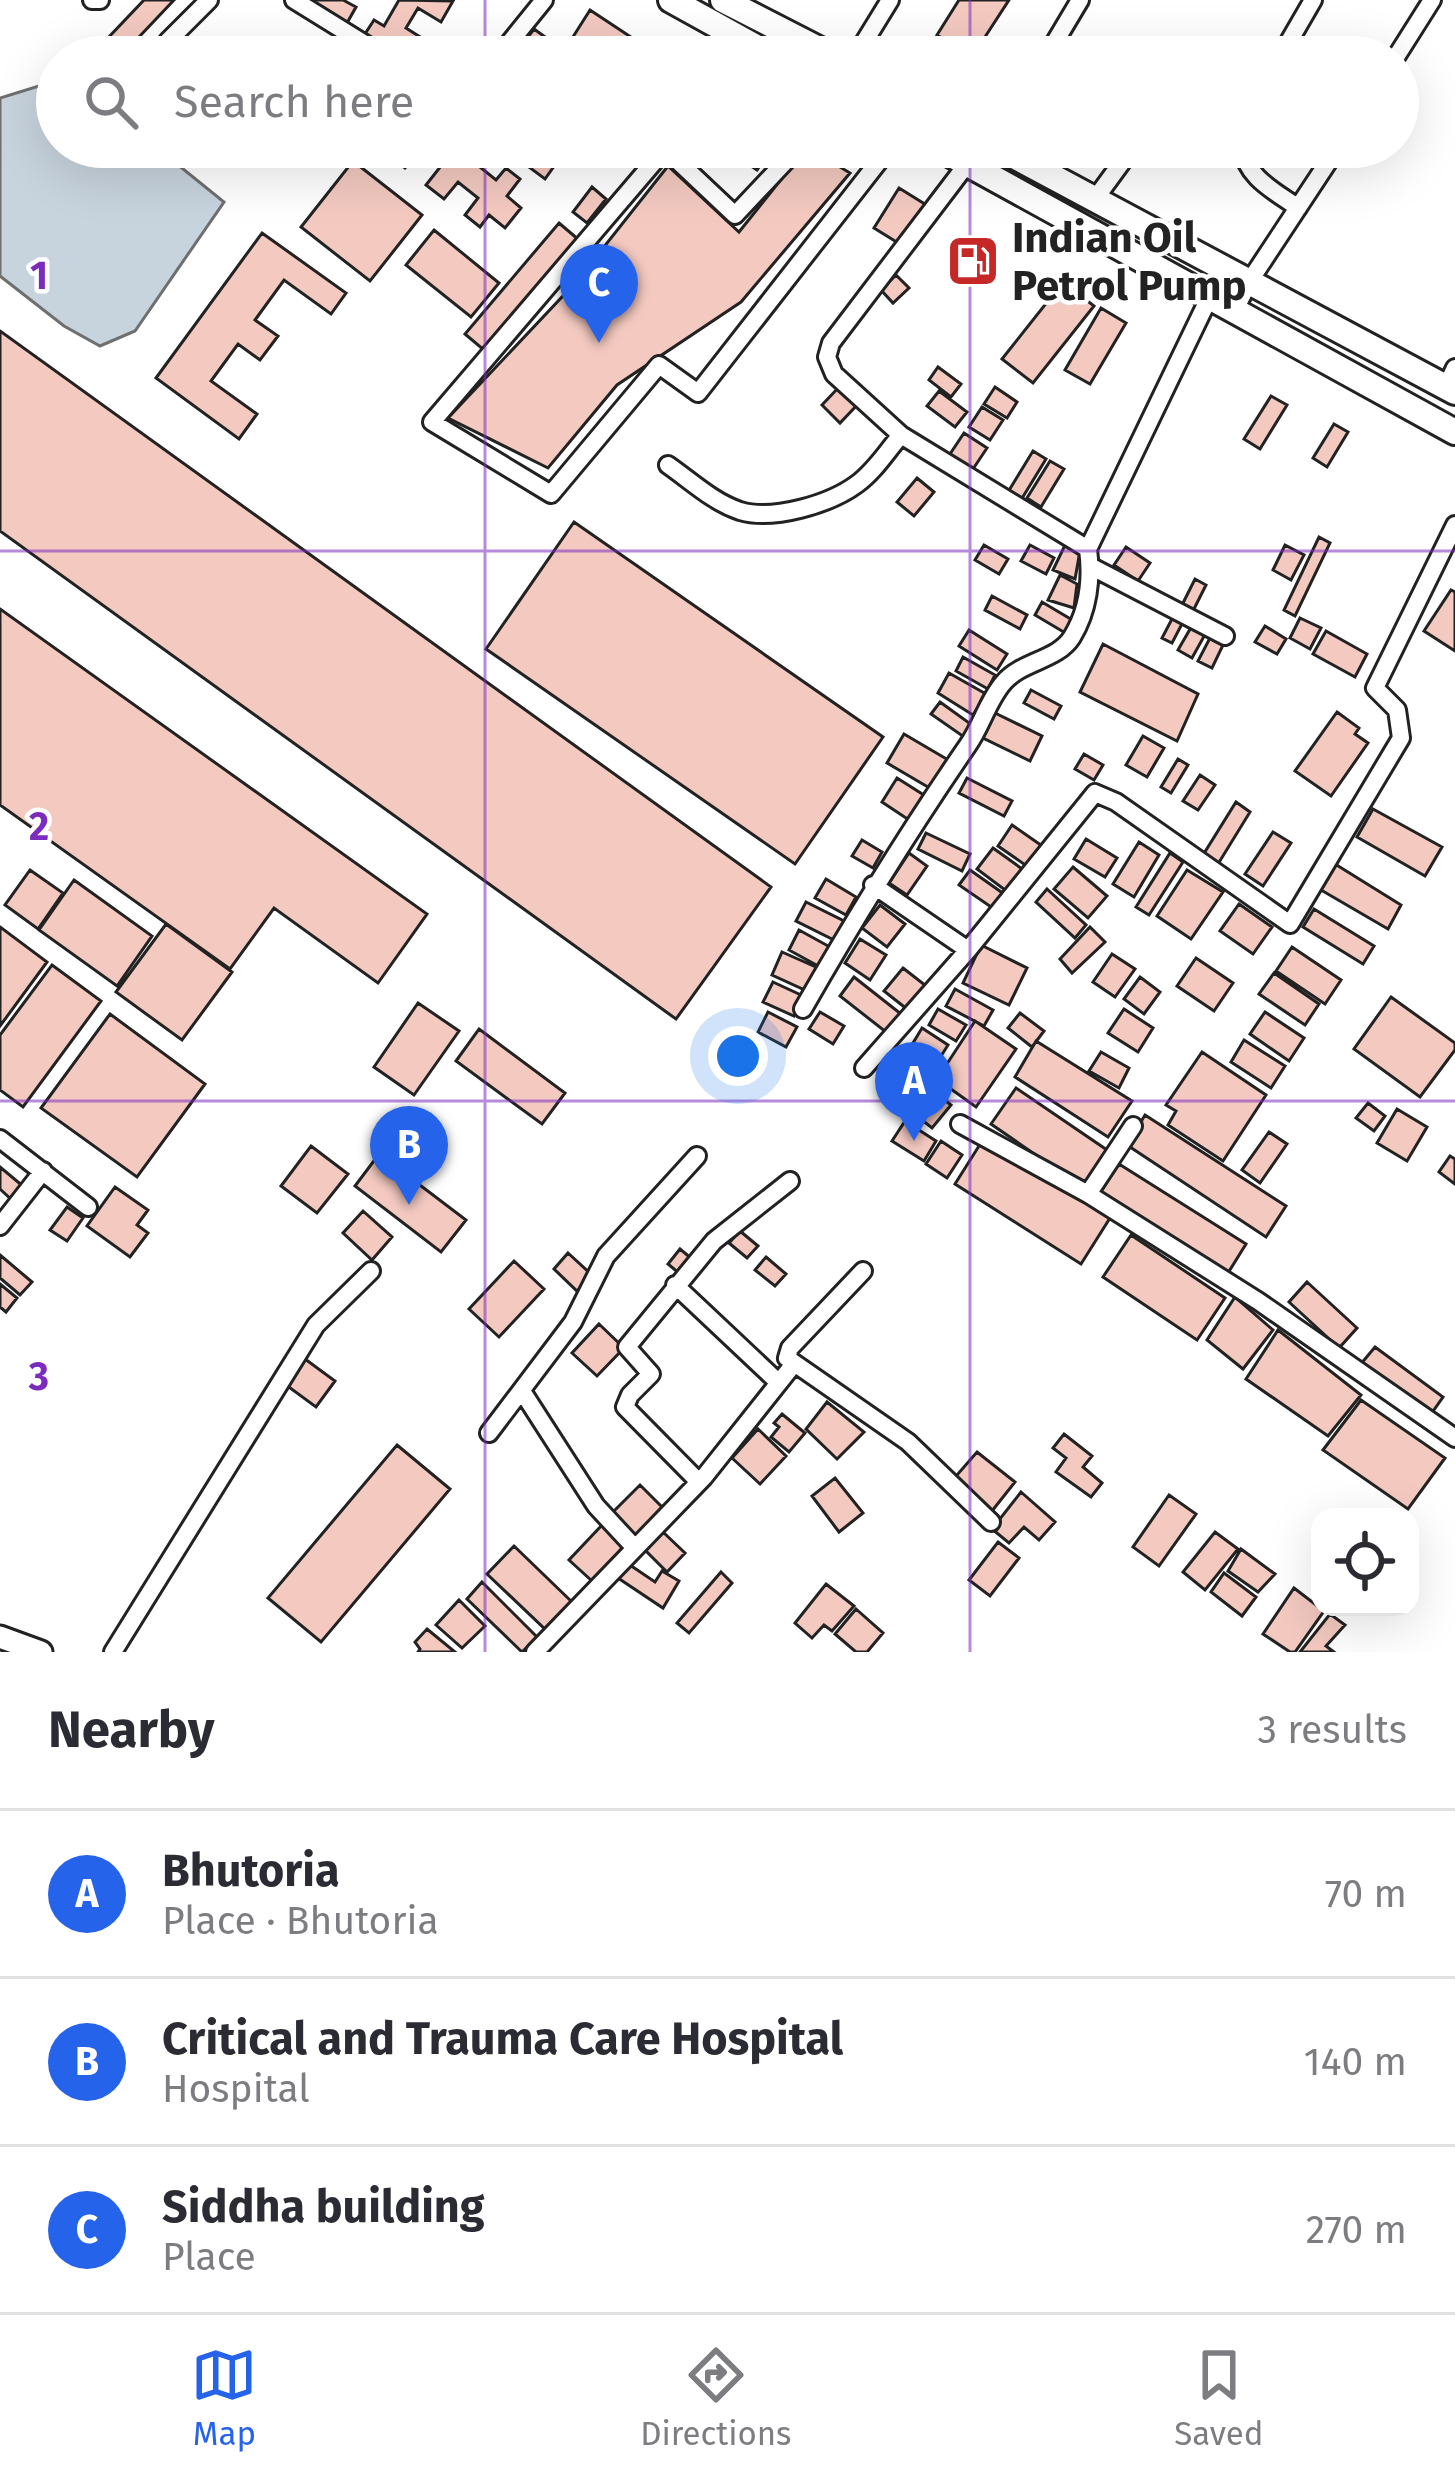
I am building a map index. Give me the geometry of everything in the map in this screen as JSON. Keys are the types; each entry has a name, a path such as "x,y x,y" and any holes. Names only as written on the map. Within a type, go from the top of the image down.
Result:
{"main road":[{"path":"671,0 736,36"},
{"path":"723,0 793,36"},
{"path":"974,168 1455,432"},
{"path":"1036,168 1249,282 1452,382"}],"street":[{"path":"173,36 209,0"},
{"path":"294,0 352,36"},
{"path":"515,36 544,0"},
{"path":"868,36 890,0"},
{"path":"1059,36 1080,0"},
{"path":"1292,36 1313,0"},
{"path":"1409,36 1432,0"},
{"path":"648,168 432,422 551,494 659,365 698,393 874,168"},
{"path":"685,168 735,214 779,168"},
{"path":"964,168 831,344 826,357 834,374 902,435 1089,557 1225,636"},
{"path":"1095,200 1118,168"},
{"path":"1248,168 1298,208"},
{"path":"1234,312 1324,168"},
{"path":"803,1009 873,885 978,731 1008,677 1065,646 1073,636 1088,596 1089,557 1209,298"},
{"path":"668,465 719,502 743,512 781,511 842,494 860,482 902,435"},
{"path":"864,1068 968,950 1095,793 1117,802 1290,924 1401,738 1397,710 1375,688 1455,525"},
{"path":"873,885 968,950"},
{"path":"960,1124 1088,1194 1258,1301 1455,1438"},
{"path":"1088,1194 1133,1126"},
{"path":"0,1139 88,1207"},
{"path":"489,1433 573,1322 606,1256 697,1156"},
{"path":"0,1226 44,1172"},
{"path":"699,1482 625,1407 650,1374 627,1347 715,1240 790,1181"},
{"path":"112,1652 316,1325 370,1271"},
{"path":"863,1271 790,1348 787,1358 908,1442 991,1522"},
{"path":"675,1285 778,1382"},
{"path":"535,1652 699,1482 793,1365"},
{"path":"521,1391 596,1506 635,1548"},
{"path":"0,1637 41,1652"}],"shaded area":[{"path":"36,87 36,168 182,168 224,202 135,331 100,346 64,326 0,276 0,98"}],"building":[{"path":"144,0 174,0 140,36 110,36"},
{"path":"304,0 343,0 356,7 347,23"},
{"path":"399,0 453,1 441,22 418,8 406,28 419,36 364,36 374,20 384,26"},
{"path":"959,0 1009,0 986,36 937,35"},
{"path":"590,10 629,36 574,36"},
{"path":"347,168 362,168 422,215 370,281 301,227"},
{"path":"439,168 481,168 496,180 506,168 520,179 507,196 521,208 505,228 489,215 480,227 465,215 478,198 458,182 444,199 426,185"},
{"path":"530,168 553,168 545,179"},
{"path":"666,168 739,232 790,168 842,168 850,173 741,302 617,385 548,468 448,418 577,281"},
{"path":"592,187 606,199 587,223 573,212"},
{"path":"899,188 928,206 903,246 874,228"},
{"path":"559,223 579,240 485,351 465,334"},
{"path":"434,230 499,283 471,317 406,265"},
{"path":"262,233 346,293 331,314 284,280 255,320 278,336 260,360 238,344 211,381 257,414 239,439 156,378"},
{"path":"896,275 909,288 893,303 881,290"},
{"path":"1063,282 1094,306 1033,383 1002,359"},
{"path":"1101,308 1126,323 1090,384 1065,370"},
{"path":"0,331 771,887 676,1019 0,531"},
{"path":"938,367 961,384 951,397 929,380"},
{"path":"839,387 858,404 840,423 822,405"},
{"path":"995,387 1017,402 1007,418 984,404"},
{"path":"939,391 967,412 955,427 927,406"},
{"path":"1271,396 1287,405 1260,449 1244,439"},
{"path":"982,407 1003,420 990,440 969,427"},
{"path":"1334,424 1348,432 1327,467 1313,458"},
{"path":"964,433 987,448 971,472 948,457"},
{"path":"1033,451 1046,459 1021,500 1008,492"},
{"path":"1050,461 1064,469 1041,507 1027,498"},
{"path":"917,478 934,492 914,516 897,502"},
{"path":"574,522 883,737 795,864 486,649"},
{"path":"1319,537 1330,543 1295,616 1284,610"},
{"path":"1066,543 1080,551 1075,579 1053,570"},
{"path":"984,545 1008,559 999,574 975,560"},
{"path":"1030,545 1054,558 1046,574 1021,561"},
{"path":"1285,545 1304,555 1291,580 1273,570"},
{"path":"1126,547 1150,563 1138,581 1114,565"},
{"path":"1060,575 1077,584 1074,608 1048,600"},
{"path":"1195,579 1206,585 1192,613 1181,607"},
{"path":"1451,590 1455,592 1455,651 1424,631"},
{"path":"992,596 1027,615 1020,629 985,610"},
{"path":"1042,602 1074,621 1067,634 1035,615"},
{"path":"0,609 427,914 378,983 274,908 230,969 0,805"},
{"path":"1173,617 1183,622 1172,643 1162,638"},
{"path":"1300,618 1321,628 1310,649 1290,638"},
{"path":"1193,624 1207,631 1192,658 1178,650"},
{"path":"1265,626 1286,639 1277,654 1255,642"},
{"path":"969,630 1007,654 997,670 959,646"},
{"path":"1326,631 1367,654 1355,677 1313,654"},
{"path":"1212,634 1225,641 1212,668 1198,661"},
{"path":"1103,644 1198,694 1177,741 1080,692"},
{"path":"963,657 995,675 988,689 956,671"},
{"path":"949,673 986,694 973,715 938,693"},
{"path":"1031,690 1061,706 1054,719 1024,703"},
{"path":"940,702 972,725 964,737 931,714"},
{"path":"1337,712 1359,728 1355,734 1368,743 1331,796 1295,771"},
{"path":"995,713 1042,736 1030,761 983,738"},
{"path":"904,734 950,761 933,790 887,763"},
{"path":"1143,736 1164,748 1147,777 1126,765"},
{"path":"1084,754 1103,765 1094,780 1075,769"},
{"path":"1178,759 1188,765 1171,793 1161,787"},
{"path":"1200,775 1215,785 1198,810 1183,801"},
{"path":"897,778 927,797 912,822 882,802"},
{"path":"967,778 1012,801 1004,816 959,793"},
{"path":"1236,802 1250,812 1218,864 1203,855"},
{"path":"1373,809 1442,847 1425,876 1357,837"},
{"path":"1012,825 1045,848 1031,869 998,846"},
{"path":"1273,832 1291,843 1263,886 1245,874"},
{"path":"926,833 970,854 962,871 918,849"},
{"path":"1086,839 1117,858 1105,877 1074,859"},
{"path":"862,840 882,852 873,868 852,856"},
{"path":"1139,842 1159,855 1134,897 1113,884"},
{"path":"993,848 1025,871 1009,893 977,869"},
{"path":"909,853 927,866 907,895 889,883"},
{"path":"1170,853 1183,862 1149,915 1136,907"},
{"path":"1335,864 1401,905 1388,929 1321,890"},
{"path":"1073,867 1107,896 1088,918 1054,889"},
{"path":"30,870 63,893 38,929 5,905"},
{"path":"970,870 1004,894 994,909 959,885"},
{"path":"1187,870 1223,892 1191,939 1157,916"},
{"path":"826,879 856,897 846,915 815,898"},
{"path":"74,880 152,936 117,986 39,930"},
{"path":"1047,889 1086,925 1075,938 1036,902"},
{"path":"806,902 844,921 834,940 796,921"},
{"path":"1239,904 1272,927 1253,954 1220,931"},
{"path":"880,905 905,924 887,947 862,928"},
{"path":"1314,909 1374,946 1363,964 1303,927"},
{"path":"166,924 232,972 182,1040 116,992"},
{"path":"0,927 47,962 0,1026"},
{"path":"1090,927 1105,942 1072,973 1060,959"},
{"path":"799,930 830,947 820,967 789,950"},
{"path":"860,939 886,955 870,980 845,963"},
{"path":"981,945 1027,968 1009,1005 963,983"},
{"path":"1292,947 1341,980 1325,1004 1276,971"},
{"path":"782,952 818,968 807,991 772,975"},
{"path":"1112,954 1135,969 1115,997 1093,982"},
{"path":"1196,958 1233,983 1214,1011 1177,986"},
{"path":"52,965 101,1001 23,1107 0,1090 0,1035"},
{"path":"903,968 930,989 912,1013 884,991"},
{"path":"1274,973 1319,1004 1305,1025 1259,994"},
{"path":"854,977 901,1014 886,1032 840,996"},
{"path":"1140,977 1160,992 1144,1014 1124,999"},
{"path":"773,982 803,996 794,1016 763,1002"},
{"path":"955,989 993,1010 984,1026 946,1006"},
{"path":"1391,997 1455,1043 1455,1050 1420,1097 1354,1049"},
{"path":"418,1003 459,1031 414,1095 374,1067"},
{"path":"938,1009 966,1025 956,1041 929,1025"},
{"path":"1124,1009 1153,1028 1138,1052 1108,1033"},
{"path":"768,1012 797,1027 786,1047 758,1032"},
{"path":"820,1012 844,1026 833,1044 809,1029"},
{"path":"1265,1012 1304,1038 1289,1061 1250,1034"},
{"path":"1020,1013 1044,1031 1032,1047 1008,1028"},
{"path":"110,1014 205,1084 137,1177 41,1108"},
{"path":"975,1021 1016,1049 976,1107 937,1079"},
{"path":"922,1028 948,1045 936,1064 910,1048"},
{"path":"479,1029 565,1093 542,1124 456,1061"},
{"path":"1244,1040 1285,1066 1271,1088 1231,1062"},
{"path":"1036,1041 1132,1101 1108,1137 1015,1077"},
{"path":"1101,1052 1129,1068 1119,1088 1089,1071"},
{"path":"1202,1052 1266,1095 1223,1161 1168,1125 1176,1111 1166,1105"},
{"path":"901,1053 929,1074 915,1092 888,1071"},
{"path":"1016,1088 1107,1150 1082,1187 991,1124"},
{"path":"931,1089 951,1105 932,1128 913,1113"},
{"path":"1368,1103 1385,1116 1374,1131 1356,1118"},
{"path":"1397,1109 1427,1127 1407,1161 1377,1143"},
{"path":"1145,1115 1286,1206 1266,1237 1127,1145"},
{"path":"905,1121 936,1141 924,1161 892,1141"},
{"path":"1269,1132 1287,1144 1260,1183 1242,1170"},
{"path":"984,1138 1110,1218 1081,1264 955,1184"},
{"path":"941,1141 962,1155 947,1178 926,1164"},
{"path":"311,1146 348,1174 317,1213 281,1186"},
{"path":"379,1154 466,1220 441,1252 355,1186"},
{"path":"1450,1156 1455,1159 1455,1184 1439,1172"},
{"path":"1119,1164 1246,1244 1228,1273 1100,1193"},
{"path":"0,1167 24,1187 13,1201 0,1189"},
{"path":"115,1187 148,1210 137,1225 148,1233 130,1257 87,1226"},
{"path":"67,1207 83,1218 67,1241 50,1230"},
{"path":"363,1211 392,1237 372,1260 343,1233"},
{"path":"740,1231 758,1246 747,1258 729,1243"},
{"path":"1131,1235 1225,1298 1197,1340 1103,1277"},
{"path":"680,1249 692,1259 680,1274 668,1264"},
{"path":"568,1253 592,1275 577,1291 554,1269"},
{"path":"0,1255 32,1282 20,1295 0,1278"},
{"path":"766,1257 786,1274 775,1286 755,1270"},
{"path":"514,1261 544,1289 499,1337 469,1309"},
{"path":"1307,1282 1357,1328 1339,1348 1289,1302"},
{"path":"0,1284 17,1298 6,1312 0,1307"},
{"path":"1235,1297 1273,1330 1243,1369 1207,1340"},
{"path":"599,1324 624,1348 597,1376 572,1353"},
{"path":"1278,1330 1361,1395 1328,1436 1246,1379"},
{"path":"1375,1347 1443,1397 1431,1414 1360,1365"},
{"path":"305,1359 335,1381 316,1407 286,1385"},
{"path":"1361,1400 1445,1458 1407,1508 1323,1450"},
{"path":"827,1402 864,1432 837,1459 806,1429"},
{"path":"782,1414 805,1433 789,1452 771,1437"},
{"path":"758,1429 786,1456 760,1484 732,1458"},
{"path":"1064,1434 1092,1456 1083,1467 1102,1483 1091,1497 1056,1472 1066,1458 1053,1448"},
{"path":"397,1445 450,1489 321,1642 268,1598"},
{"path":"977,1452 1015,1482 988,1516 950,1483"},
{"path":"835,1478 863,1513 839,1532 812,1496"},
{"path":"640,1485 664,1509 634,1539 610,1515"},
{"path":"1021,1492 1055,1522 1039,1540 1024,1527 1009,1543 992,1529"},
{"path":"1169,1495 1196,1514 1159,1566 1133,1547"},
{"path":"603,1524 625,1545 592,1581 569,1560"},
{"path":"663,1532 685,1553 667,1572 645,1550"},
{"path":"1215,1532 1238,1549 1205,1590 1183,1572"},
{"path":"998,1542 1019,1558 990,1596 969,1580"},
{"path":"514,1546 572,1602 546,1630 487,1574"},
{"path":"1241,1549 1275,1574 1258,1592 1228,1571"},
{"path":"624,1561 655,1582 662,1571 679,1581 663,1608 615,1576"},
{"path":"721,1572 732,1583 689,1633 677,1623"},
{"path":"1224,1573 1256,1597 1242,1616 1211,1592"},
{"path":"482,1582 537,1637 522,1652 467,1599"},
{"path":"826,1584 854,1606 832,1631 824,1625 812,1638 795,1623"},
{"path":"1294,1588 1311,1601 1311,1616 1320,1616 1295,1652 1263,1634"},
{"path":"459,1600 485,1626 462,1648 436,1625"},
{"path":"856,1609 883,1633 867,1652 856,1652 835,1634"},
{"path":"1328,1616 1345,1625 1326,1646 1334,1652 1300,1652"},
{"path":"427,1629 455,1652 418,1652 415,1642"}],"place":[{"name":"Indian Oil Petrol Pump","path":"973,261"},
{"name":"Siddha building","path":"599,343"},
{"name":"Bhutoria","path":"914,1141"},
{"name":"Critical and Trauma Care Hospital","path":"409,1205"}]}
